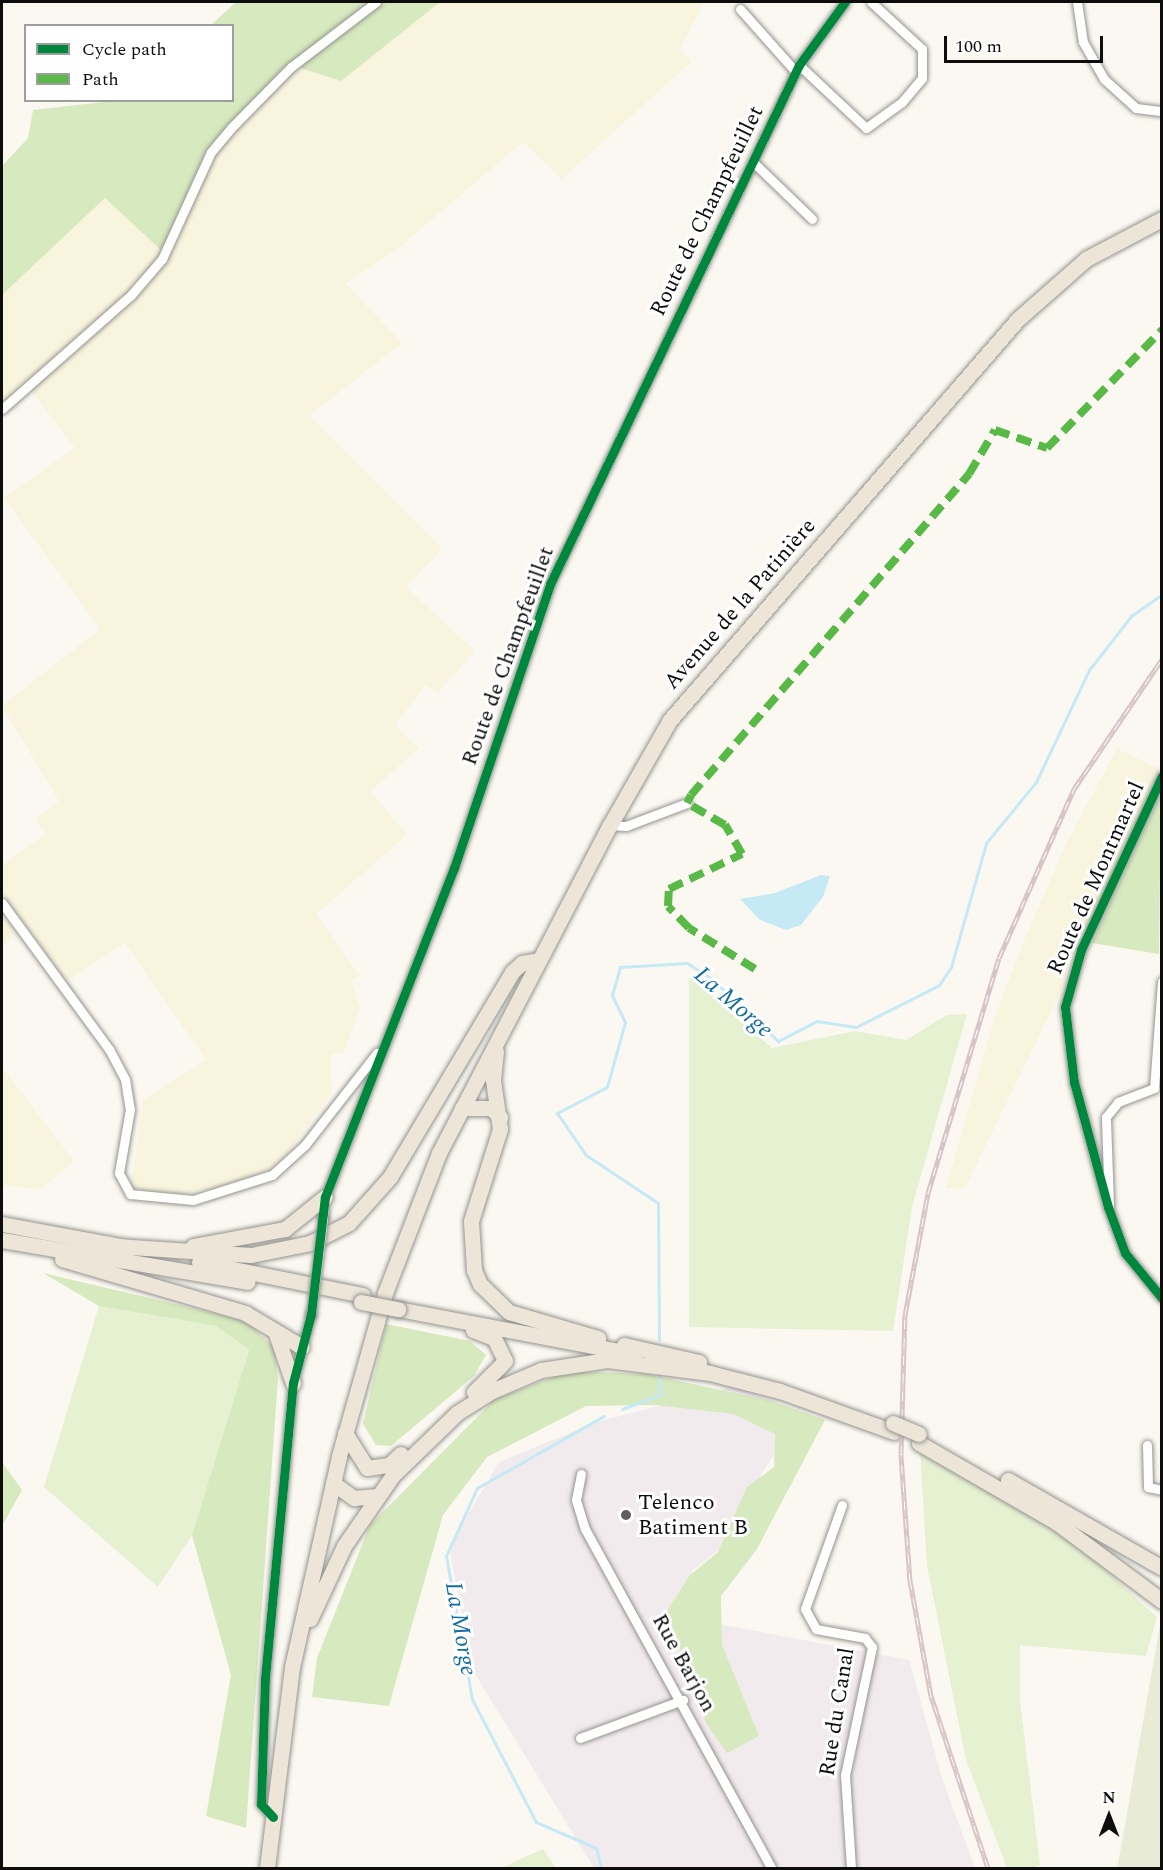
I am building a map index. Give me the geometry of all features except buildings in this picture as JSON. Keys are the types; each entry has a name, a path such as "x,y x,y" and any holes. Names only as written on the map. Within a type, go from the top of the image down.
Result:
{"main road":[{"name":"Avenue de la Patinière","path":"292,1667 345,1433 385,1293 462,1108 610,825 670,720 1018,319 1086,259 1161,219"},
{"path":"116,1246 216,1256 286,1251 349,1222 390,1178 512,972 522,963 539,960"},
{"path":"498,1039 493,1080 500,1117 471,1221 470,1256 480,1284 509,1312 601,1339 782,1383 894,1427 995,1473 1161,1568"},
{"path":"462,1108 491,1108 500,1117"},
{"path":"157,1249 271,1234 299,1221 325,1197"},
{"path":"2,1224 116,1246 708,1373 780,1391 894,1427"},
{"path":"2,1241 362,1298"},
{"path":"2,1241 244,1313 302,1347"},
{"path":"399,1306 601,1339"},
{"path":"345,1433 367,1468 388,1465 449,1409 489,1382 505,1361 494,1338 399,1306"},
{"path":"274,1332 293,1383"},
{"path":"267,1869 292,1667 344,1546 377,1496 457,1413 541,1370 607,1360 708,1373"},
{"path":"919,1438 1056,1522 1161,1601"},
{"path":"995,1473 1161,1591"},
{"path":"333,1483 354,1498 377,1496"}],"street":[{"path":"2,409 131,295 162,259 211,152 231,128 291,67 376,2"},
{"name":"Route de Champfeuillet","path":"273,1817 261,1804 264,1689 293,1383 310,1314 325,1197 383,1044 454,868 550,584 798,69 845,2"},
{"path":"740,9 798,69 866,128 902,102 922,78 922,49 871,2"},
{"path":"1077,2 1083,42 1104,79 1136,108 1161,111"},
{"path":"753,162 812,219"},
{"name":"Route de Montmartel","path":"1161,776 1081,950 1065,1007 1074,1082 1108,1207 1125,1253 1161,1298"},
{"path":"610,825 626,826 687,803"},
{"path":"2,903 109,1049 125,1080 130,1109 119,1173 130,1194 194,1200 272,1175 318,1129 383,1044"},
{"path":"1108,1207 1106,1117 1118,1102 1154,1089 1161,981"},
{"path":"1147,1445 1148,1487 1161,1490"},
{"name":"Rue Barjon","path":"581,1474 576,1500 585,1528 683,1700 771,1869"},
{"name":"Rue du Canal","path":"842,1506 806,1609 816,1629 865,1638 872,1647 845,1775 851,1869"},
{"path":"580,1738 683,1700"}],"shaded area":[{"path":"440,2 704,2 680,49 691,62 562,179 523,142 401,246 346,284 402,343 309,416 442,549 406,587 475,651 438,693 426,685 395,725 419,748 371,791 407,835 316,914 360,976 351,980 360,1008 344,1052 330,1055 332,1092 282,1161 238,1184 168,1196 131,1187 143,1100 206,1060 125,943 67,981 2,893 2,864 46,834 36,819 59,801 2,706 100,629 4,498 75,448 30,389 2,414 2,295 105,198 161,249 216,153 288,64"},
{"path":"1117,749 1160,769 1102,898 1071,950 1065,983 965,1188 946,1188 994,1019 1023,943 1067,842"},
{"path":"2,915 15,935 2,947"},
{"path":"2,1067 74,1161 41,1189 2,1185"},
{"path":"734,1386 825,1420 791,1429 755,1484 730,1541 693,1570 682,1617 909,1660 942,1778 975,1868 594,1868 472,1669 449,1546 499,1462 597,1422"}],"green space":[{"path":"236,2 440,2 341,81 288,64 216,153 161,250 105,198 2,295 2,166 28,138 33,110 103,102 234,102 234,24 212,24"},
{"path":"1161,794 1159,954 1092,943"},
{"path":"689,976 772,1048 855,1031 906,1040 947,1015 967,1014 912,1207 893,1331 689,1327"},
{"path":"43,1273 247,1321 274,1348 278,1379 246,1828 206,1816 231,1675 192,1535 249,1350 216,1326 99,1306"},
{"path":"99,1306 216,1326 249,1350 192,1535 158,1587 44,1487"},
{"path":"386,1324 470,1341 486,1355 474,1376 391,1446 376,1445 363,1424"},
{"path":"570,1371 646,1374 768,1400 825,1420 757,1549 721,1596 722,1645 759,1736 727,1753 706,1723 667,1611 690,1575 718,1552 747,1487 774,1467 775,1434 733,1414 655,1405 586,1406 487,1457 443,1515 389,1706 312,1697 317,1658 370,1525 495,1399"},
{"path":"920,1450 1074,1541 1157,1617 1146,1656 1020,1645 1020,1701 1040,1865 1033,1868 1007,1868 966,1760 927,1566"},
{"path":"2,1462 22,1490 2,1526"},
{"path":"1161,1619 1161,1868 1117,1868 1122,1842"},
{"path":"543,1849 556,1868 501,1868"}],"water":[{"path":"821,875 830,876 823,897 801,925 786,930 760,920 740,899 775,893"}],"waterway":[{"name":"La Morge","path":"659,1340 658,1203 586,1155 557,1113 607,1087 625,1022 612,995 620,967 687,963 712,979 778,1041 817,1021 856,1027 939,985 951,967 986,843 1036,782 1089,670 1131,616 1162,594"},
{"name":"La Morge","path":"622,1409 660,1395 659,1372"},
{"name":"La Morge","path":"601,1868 596,1848 536,1822 472,1699 446,1556 477,1488 604,1416"}],"railway":[{"path":"988,1868 931,1696 910,1581 901,1454 905,1315 928,1193 999,958 1074,789 1162,659"}],"marked path":[{"path":"755,969 689,928 668,906 669,889 742,854 725,825 687,803 691,795 969,474 995,430 1047,448 1162,330"}],"cycle path":[{"path":"273,1817 261,1804 265,1678 293,1383 311,1314 325,1197 454,868 550,584 799,65 845,2"},
{"path":"1162,776 1081,950 1065,1007 1074,1082 1108,1207 1125,1253 1162,1298"}],"place":[{"name":"Telenco Batiment B","path":"626,1515"}]}
